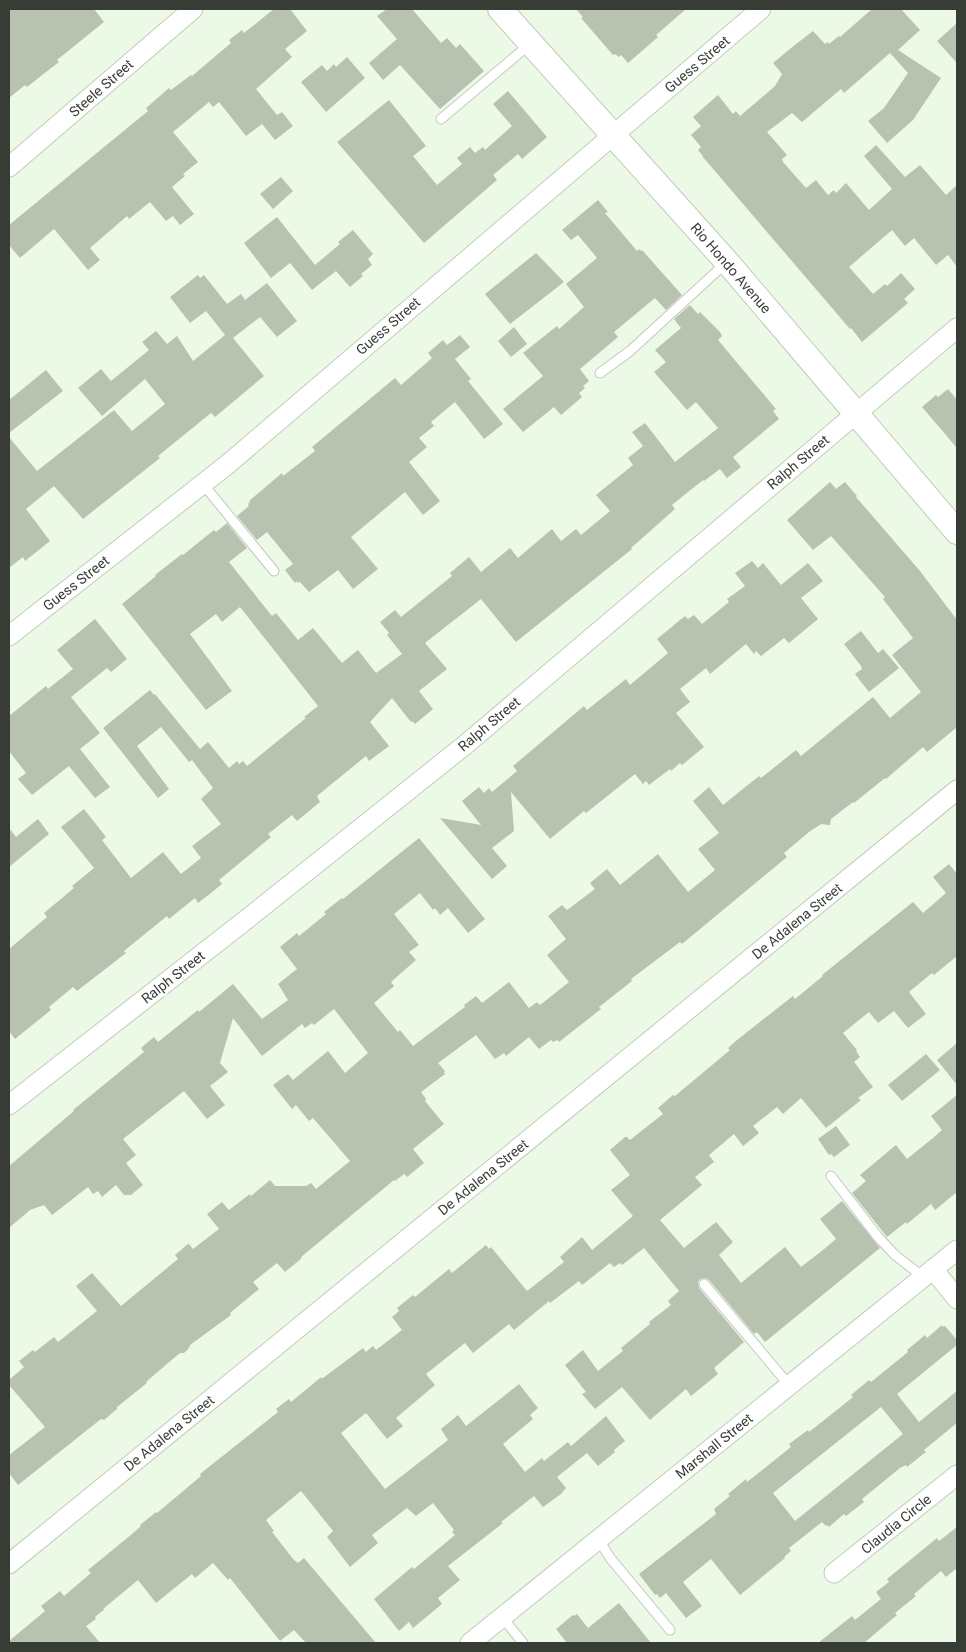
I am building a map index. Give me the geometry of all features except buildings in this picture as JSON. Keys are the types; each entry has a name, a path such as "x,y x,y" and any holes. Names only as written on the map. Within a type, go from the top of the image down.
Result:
{"street":[{"name":"Steele Street","path":"9,167 193,9"},
{"name":"Rio Hondo Avenue","path":"500,9 727,262 957,532"},
{"name":"Guess Street","path":"9,636 203,484 761,9"},
{"name":"Ralph Street","path":"9,1105 255,913 465,745 957,328"},
{"name":"De Adalena Street","path":"9,1564 957,790"},
{"name":"Marshall Street","path":"470,1643 957,1250"},
{"path":"928,1273 957,1299"},
{"name":"Claudia Circle","path":"834,1574 957,1475"}],"lane":[{"path":"440,119 531,43"},
{"path":"600,373 630,351 727,262"},
{"path":"203,484 274,571"},
{"path":"831,1176 878,1237 895,1255 928,1273"},
{"path":"704,1284 789,1385"},
{"path":"598,1539 611,1558 670,1630"},
{"path":"502,1617 523,1643"}]}
